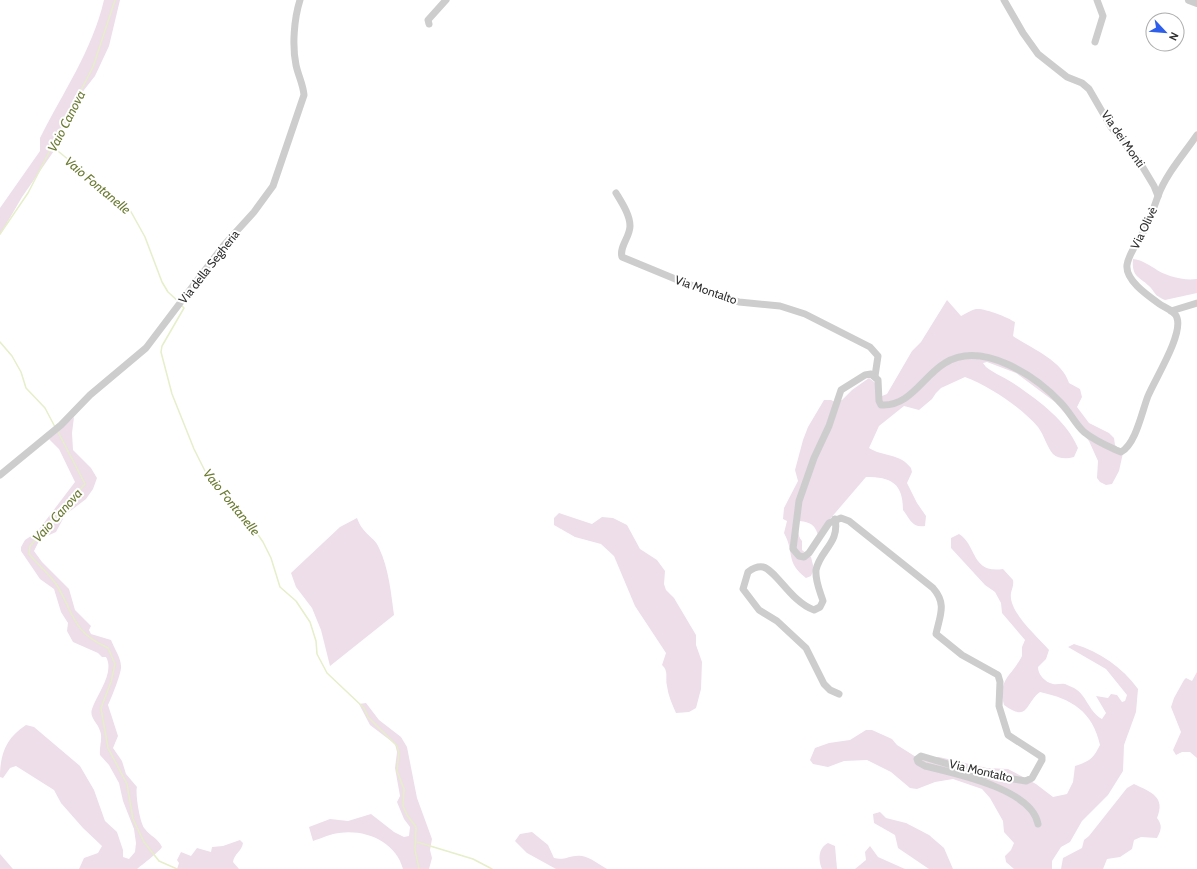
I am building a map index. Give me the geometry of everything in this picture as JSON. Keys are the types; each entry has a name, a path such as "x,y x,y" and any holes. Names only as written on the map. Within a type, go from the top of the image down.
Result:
{"street":[{"name":"Via della Segheria","path":"0,475 61,425 90,395 146,348 224,245 254,212 273,186 304,95 302,82 296,65 295,31 300,0"},
{"path":"429,24 428,20 431,15 446,0"},
{"name":"Via dei Monti","path":"1004,0 1023,33 1038,54 1067,77 1082,83 1089,89 1111,127 1139,161 1154,186 1158,196"},
{"path":"1095,42 1103,16 1097,0"},
{"path":"1189,0 1197,3"},
{"name":"Via Olivè","path":"1171,311 1133,280 1128,272 1128,259 1150,219 1158,196 1175,166 1197,135"},
{"name":"Via Montalto","path":"616,193 627,213 630,226 621,252 622,257 685,283 739,302 780,306 827,324 870,346 878,356 875,376 879,388 879,401 881,405 889,406 901,401 912,393 929,375 955,358 969,355 996,360 1013,367 1041,385 1062,404 1083,431 1121,452 1125,449 1137,430 1148,396 1162,368 1176,333 1178,319 1171,311"},
{"path":"1171,311 1197,303"},
{"path":"839,694 830,690 824,684 806,648 777,621 759,610 743,589 748,572 755,568 764,567 772,573 797,601 814,610 820,607 823,601 817,582 816,570 835,536 837,528 835,519 823,530 809,554 804,557 799,556 793,549 799,501 814,458 829,426 837,396 841,390 865,375 871,374 875,376"},
{"name":"Via Montalto","path":"835,519 841,518 849,521 884,548 940,596 942,603 936,634 962,655 998,675 1000,682 999,706 1008,735 1042,757 1042,760 1032,778 1026,781 985,775 921,756 917,759 918,762 925,766 977,778 997,787 1018,799 1028,808 1038,819 1038,824"}],"shaded area":[{"path":"104,0 120,0 109,46 95,76 84,90 60,134 56,148 22,197 0,235 0,208 40,151 40,138 85,54 99,19"},
{"path":"1133,259 1144,262 1169,276 1180,279 1197,279 1197,293 1165,300 1159,297 1135,274"},
{"path":"947,300 961,316 970,311 980,309 996,313 1015,322 1013,336 1053,361 1060,368 1069,383 1080,389 1082,397 1077,407 1089,423 1109,433 1114,438 1115,445 1123,453 1119,471 1112,484 1106,485 1100,482 1097,478 1098,461 1089,441 1055,402 1016,373 987,362 983,363 986,367 1034,398 1060,420 1073,438 1078,448 1074,457 1063,458 1055,456 1038,427 1031,419 1004,398 965,377 941,388 932,399 919,410 904,406 879,426 869,448 880,453 897,457 907,463 911,468 912,472 907,483 917,503 926,516 925,526 917,526 910,520 903,510 901,493 894,483 882,478 866,477 830,519 819,539 813,526 807,522 799,521 798,532 802,541 802,550 811,557 814,569 811,576 806,578 795,567 791,557 784,533 787,521 783,519 784,508 798,481 795,470 808,427 824,400 831,400 835,402 842,400 852,390 869,378 878,385 877,398 887,394 912,351 921,342"},
{"path":"74,417 72,433 73,450 91,468 97,478 93,489 86,499 65,515 56,532 40,539 34,551 42,562 69,589 75,610 91,626 89,630 91,634 111,640 120,660 120,674 108,705 118,736 113,748 122,761 126,774 137,787 138,808 143,826 162,847 155,855 137,869 79,869 84,858 98,853 102,846 83,828 61,803 54,790 16,766 10,768 3,778 0,777 1,761 9,741 26,725 34,727 80,766 94,790 105,821 117,832 123,850 123,857 129,859 135,852 136,843 134,829 123,801 119,783 109,765 100,755 101,734 91,712 107,677 108,663 106,657 102,657 98,653 73,642 67,631 68,623 61,612 54,589 40,579 21,551 21,547 25,540 37,532 75,482 59,449 49,439"},
{"path":"559,513 592,524 602,517 613,518 627,525 640,549 657,560 665,571 664,584 666,590 674,598 696,635 696,645 702,662 701,689 696,708 689,712 676,713 668,693 665,670 662,665 666,653 635,606 614,556 601,544 575,537 554,525 554,518"},
{"path":"357,518 362,528 377,544 382,556 389,581 394,615 330,666 321,630 312,608 296,587 291,573 340,527"},
{"path":"959,534 965,539 980,563 985,567 1003,569 1013,580 1011,600 1014,608 1025,624 1049,650 1046,659 1038,667 1039,673 1045,680 1053,684 1065,684 1074,688 1082,695 1097,716 1102,719 1106,713 1096,696 1108,698 1111,694 1117,695 1122,702 1125,701 1127,695 1106,669 1068,647 1074,644 1093,651 1110,661 1132,681 1138,689 1136,712 1124,745 1123,771 1108,795 1082,821 1070,842 1061,847 1052,861 1052,869 1014,869 1006,862 1005,856 1011,850 1014,843 1004,832 1003,821 990,798 982,789 953,779 935,782 917,789 910,788 891,772 867,760 844,761 828,767 813,764 810,760 815,748 829,743 850,740 866,730 872,730 892,739 897,745 916,757 939,757 987,768 1008,769 1036,784 1053,797 1067,794 1073,782 1075,766 1088,761 1095,753 1100,745 1092,723 1079,708 1062,698 1040,692 1022,712 1012,710 1004,705 1002,689 1007,678 1022,656 1022,647 1025,640 1002,613 1001,603 995,592 985,585 951,548 951,538"},
{"path":"1197,672 1197,758 1190,752 1182,752 1176,755 1173,750 1181,732 1171,707 1174,698 1184,680 1186,678 1192,681"},
{"path":"366,703 379,720 401,737 407,747 417,798 432,839 430,850 432,858 429,869 403,869 394,851 387,845 378,839 359,833 339,833 313,841 309,827 330,819 348,821 371,814 394,832 404,837 409,836 410,827 404,819 397,802 400,796 395,768 397,752 395,744 370,725 359,704"},
{"path":"1134,784 1151,793 1158,800 1160,805 1157,818 1161,828 1157,838 1141,837 1134,840 1132,849 1120,857 1107,859 1103,869 1061,869 1063,858 1082,848 1084,840 1089,836 1127,788"},
{"path":"880,812 886,818 906,823 929,835 944,848 953,869 929,869 898,848 895,835 874,823 873,814"},
{"path":"532,832 548,845 554,858 561,859 582,856 592,859 607,869 556,869 527,853 515,841 520,834"},
{"path":"240,840 243,843 233,862 239,869 177,869 179,863 177,860 181,852 191,856 197,848 211,852 212,847 223,846"},
{"path":"828,843 835,846 837,869 822,869 820,854 822,848"},
{"path":"870,846 878,857 905,869 855,869 866,860 865,852"},
{"path":"0,854 13,869 0,869"}],"waterway":[{"name":"Vaio Canova","path":"0,234 28,193 93,67 115,0"},
{"name":"Vaio Fontanelle","path":"53,147 130,210 145,237 162,282 168,292 179,302"},
{"name":"Vaio Fontanelle","path":"181,305 184,308 162,346 161,352 172,394 194,449 205,471 248,520 263,542 271,558 280,587 296,601 310,622 316,641 317,654 327,673 364,708 368,717 397,746 399,753 397,771 404,789 403,806 407,815 416,827 415,850 419,869"},
{"name":"Vaio Canova","path":"0,342 12,356 21,372 26,388 45,408 55,427"},
{"name":"Vaio Canova","path":"57,430 85,484 30,546 29,554 58,587 81,630 96,642 108,648 115,664 111,682 101,708 108,748 127,784 133,819 144,842 159,861 177,869"},
{"path":"417,842 473,859 492,869"}]}
